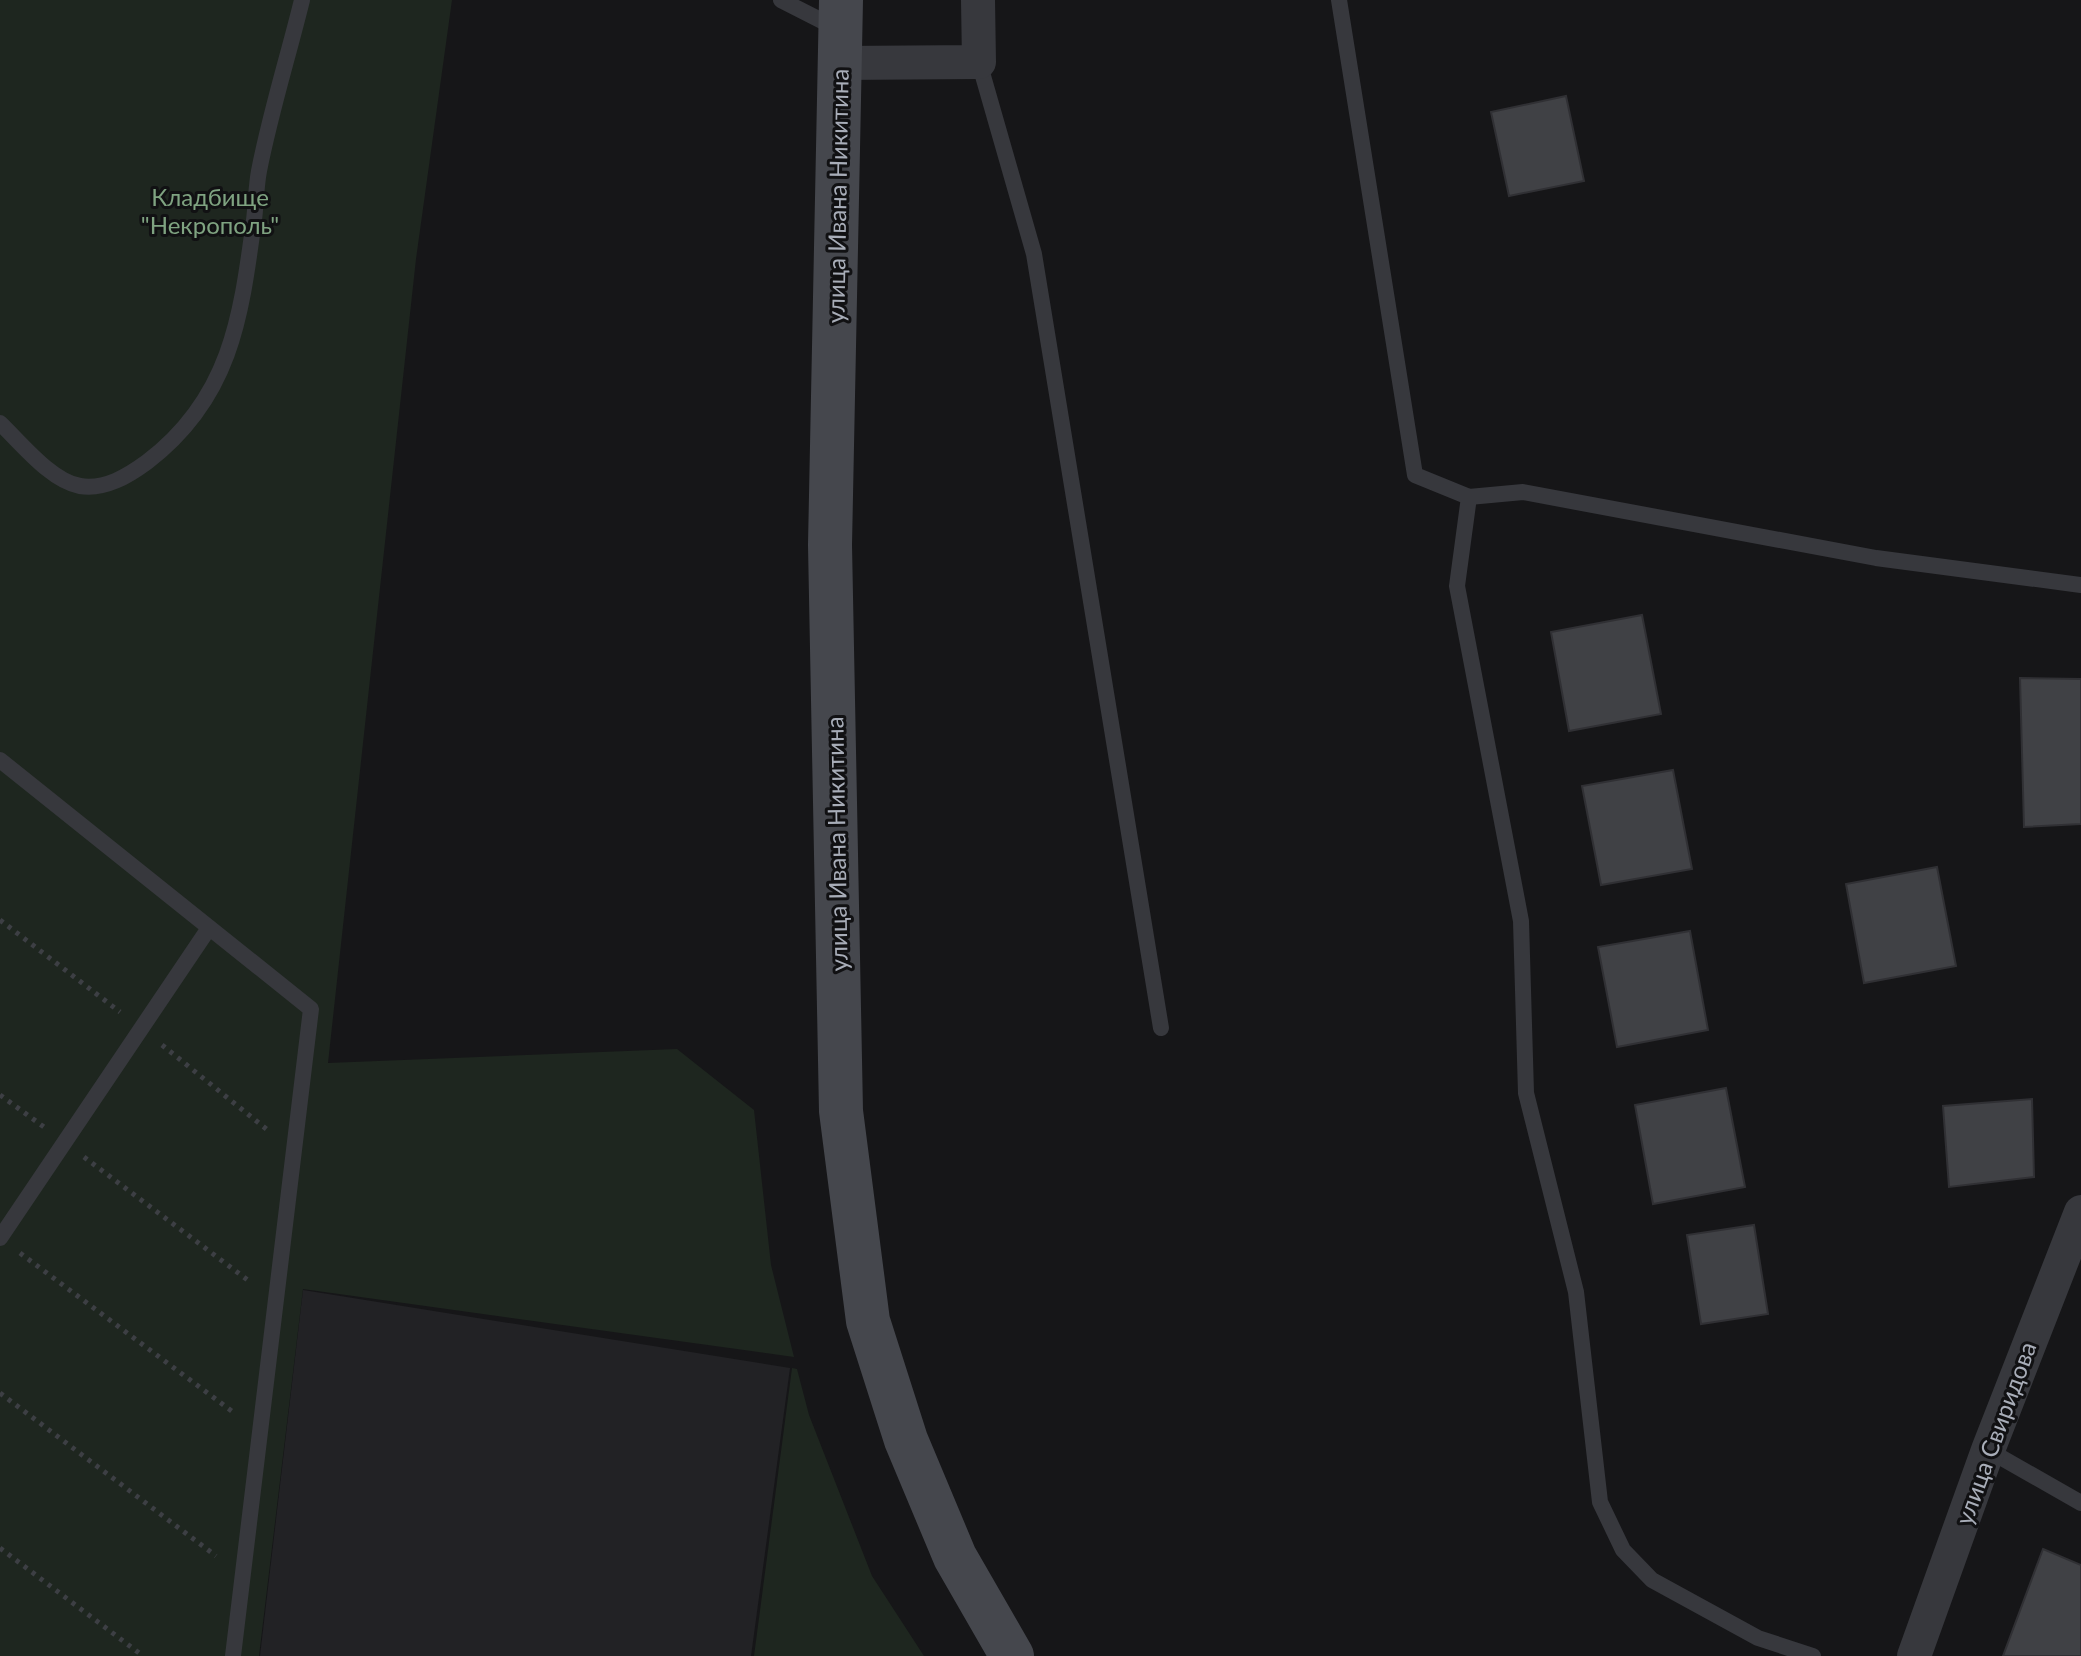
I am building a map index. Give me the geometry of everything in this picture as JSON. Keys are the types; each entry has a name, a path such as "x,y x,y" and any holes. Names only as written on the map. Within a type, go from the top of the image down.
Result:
{"main road":[{"name":"улица Ивана Никитина","path":"841,31 830,545 841,1111 868,1321 901,1425 955,1557 1012,1656"}],"street":[{"path":"841,31 979,62 978,0"},
{"name":"улица Свиридова","path":"1914,1656 1988,1450 2081,1212"}],"lane":[{"path":"0,423 58,478 81,486 111,484 160,452 184,427 218,380 238,316 259,172 302,0"},
{"path":"781,0 841,31"},
{"path":"1339,0 1415,475 1469,497 1523,492 1876,558 2081,585"},
{"path":"979,62 1034,254 1161,1028"},
{"path":"1469,497 1457,586 1521,921 1526,1093 1576,1292 1600,1502 1623,1550 1652,1580 1758,1638 1813,1656"},
{"path":"0,760 311,1009 233,1656"},
{"path":"0,1238 209,928"},
{"path":"1988,1450 2081,1503"}],"path":[{"path":"0,1095 276,1300"},
{"path":"0,1238 260,1431"},
{"path":"0,1393 242,1575"},
{"path":"0,1548 143,1656"}],"shaded area":[{"path":"303,1290 790,1368 751,1656 260,1656"}],"green space":[{"name":"Кладбище \"Некрополь\"","path":"0,0 452,0 416,259 328,1063 677,1049 754,1110 771,1265 794,1357 303,1289 259,1656 0,1656"},
{"path":"792,1368 797,1369 809,1415 872,1576 924,1656 754,1656"}],"building":[{"path":"1566,96 1584,181 1509,196 1491,112"},
{"path":"1642,615 1661,714 1569,731 1551,632"},
{"path":"2020,678 2081,679 2081,824 2024,827"},
{"path":"1673,770 1692,869 1601,885 1582,786"},
{"path":"1937,867 1956,966 1864,983 1846,884"},
{"path":"1690,931 1708,1030 1617,1047 1598,947"},
{"path":"1726,1088 1745,1187 1653,1204 1635,1105"},
{"path":"2032,1099 2034,1177 1949,1187 1943,1106"},
{"path":"1754,1225 1768,1314 1701,1324 1687,1235"},
{"path":"2043,1549 2081,1565 2081,1656 2003,1656"}]}
